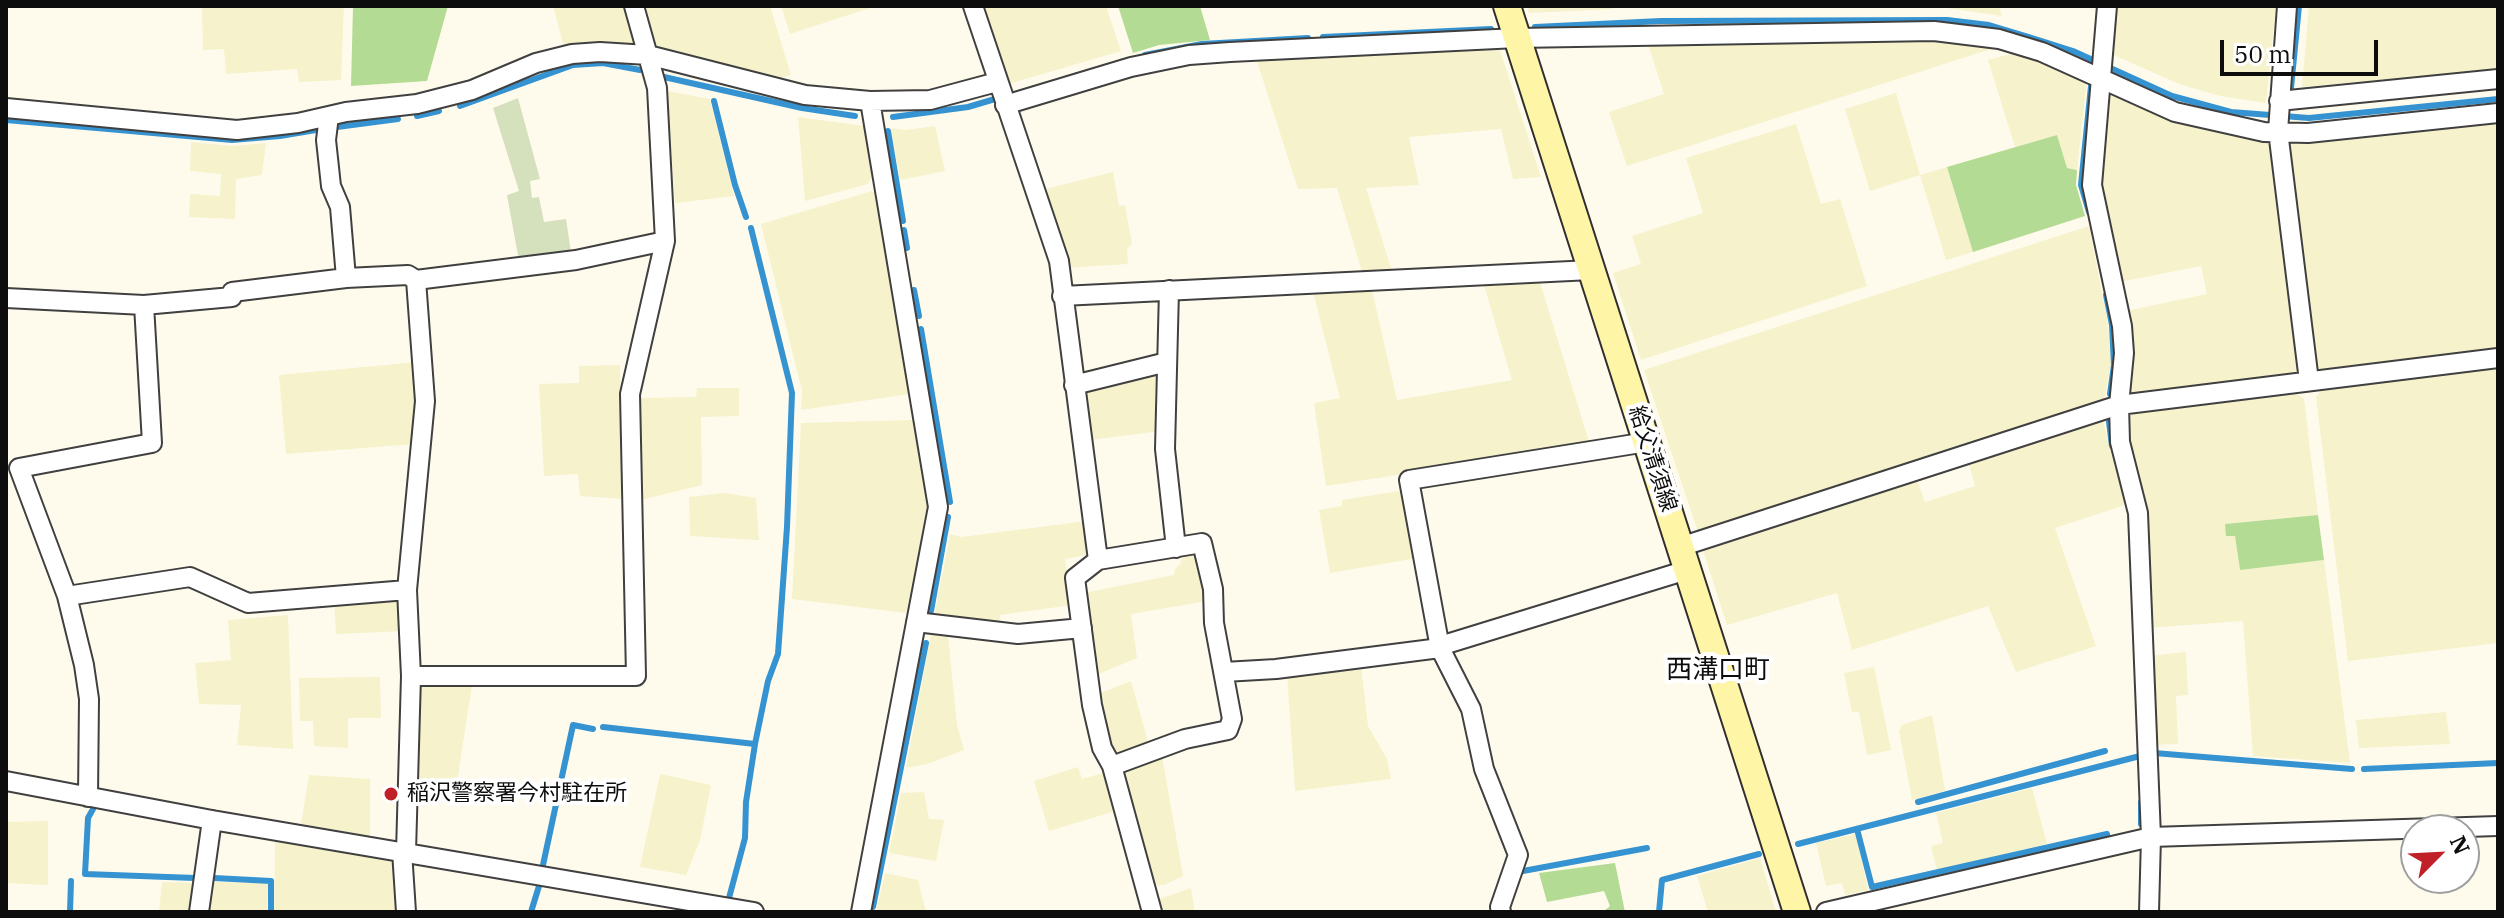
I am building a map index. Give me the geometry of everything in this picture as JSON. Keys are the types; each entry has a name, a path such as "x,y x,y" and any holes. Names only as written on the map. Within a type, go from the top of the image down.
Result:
{"main road":[{"name":"給父清須線","path":"1507,6 1797,912"}],"street":[{"path":"411,676 636,676 630,394 665,241 657,88 634,6"},
{"path":"973,6 1059,261 1098,560"},
{"path":"2107,6 2092,185 2122,326 2124,353 2119,405 2120,442 2138,513 2151,837 2149,912"},
{"path":"2287,6 2278,116 2309,381"},
{"path":"1005,105 1131,67 1189,55 1517,38 1934,31 1999,39 2102,69 2175,112 2264,132 2278,116 2498,79"},
{"path":"6,108 237,130 417,104 472,90 536,63 572,54 600,52 648,55 805,95 870,101 930,100 997,82"},
{"path":"861,912 938,507 870,101"},
{"path":"2278,116 2308,133 2498,113"},
{"path":"329,116 326,140 331,186 340,207 346,278"},
{"path":"6,298 144,305 232,297 232,292 346,278 408,275 416,280 576,260 665,241"},
{"path":"1062,296 1591,270"},
{"path":"406,912 404,852 411,676 407,590 425,401 416,280"},
{"path":"1169,290 1165,449 1176,548"},
{"path":"88,797 89,699 84,665 67,596 13,468 152,443 144,305"},
{"path":"1224,672 1276,669 1440,647 2119,405 2498,358"},
{"path":"1074,385 1167,362"},
{"path":"1501,912 1518,855 1484,769 1471,709 1440,647 1409,480 1647,442"},
{"path":"1112,766 1185,739 1228,730 1232,719 1214,623 1213,589 1202,543 1098,560 1075,578 1092,705 1152,912"},
{"path":"67,596 190,577 248,603 407,590"},
{"path":"916,622 1018,634 1082,628"},
{"path":"6,781 212,820 754,912"},
{"path":"199,912 212,820"},
{"path":"1826,912 2151,837 2498,826"}],"shaded area":[{"path":"202,6 344,6 341,80 299,82 297,69 226,74 224,49 203,50"},
{"path":"553,6 624,6 634,42 631,48 564,47"},
{"path":"642,6 770,6 791,75 777,79 663,50 653,41"},
{"path":"781,6 876,6 790,34"},
{"path":"979,6 1106,6 1121,51 1005,85"},
{"path":"1527,6 1612,6 1613,9 1529,13"},
{"path":"1904,6 1999,6 2002,16 1940,7"},
{"path":"2113,6 2276,6 2266,103 2220,96 2179,84 2109,53"},
{"path":"2309,6 2498,6 2498,69 2302,87"},
{"path":"1935,39 1994,48 1627,166 1609,112 1664,94 1647,41"},
{"path":"1498,44 1541,177 1513,179 1501,129 1409,137 1419,185 1366,188 1392,271 1362,272 1337,188 1298,189 1255,55"},
{"path":"2018,52 2087,79 2077,170 2067,168 2057,135 2015,147 1988,60"},
{"path":"667,91 710,99 734,196 675,203"},
{"path":"2112,91 2266,137 2272,145 2299,367 2294,376 2130,397 2126,390 2126,311 2207,294 2201,266 2120,282 2100,176 2105,94"},
{"path":"1896,93 1920,175 1870,191 1845,109"},
{"path":"798,117 864,126 872,177 868,184 805,201"},
{"path":"2498,120 2498,351 2320,374 2314,366 2286,140"},
{"path":"1796,124 1821,204 1840,199 1867,286 1641,360 1613,273 1641,264 1632,236 1703,213 1686,158"},
{"path":"935,126 945,171 900,180 891,128 906,130"},
{"path":"191,142 233,146 266,143 262,175 236,179 235,219 189,217 190,194 220,196 221,174 190,171"},
{"path":"1947,167 1973,252 1946,260 1920,175"},
{"path":"1113,172 1119,206 1125,205 1132,244 1127,249 1128,264 1065,268 1042,195 1046,189"},
{"path":"872,191 877,196 910,394 801,410 802,391 761,224"},
{"path":"2089,226 2108,324 2111,363 2101,404 1698,532 1644,370"},
{"path":"1539,279 1590,445 1326,486 1314,403 1340,398 1313,292 1372,290 1397,400 1512,380 1483,282"},
{"path":"417,362 415,444 286,454 279,375"},
{"path":"620,365 623,499 580,496 578,474 544,476 539,384 579,383 579,366"},
{"path":"2498,367 2498,643 2348,661 2316,397 2323,388"},
{"path":"1159,369 1161,431 1090,440 1083,390"},
{"path":"697,388 739,388 739,416 701,417 702,485 641,500 640,398 696,397"},
{"path":"2294,391 2304,399 2318,515 2226,524 2226,536 2235,536 2240,570 2324,560 2350,763 2253,756 2243,621 2147,628 2124,421 2130,411"},
{"path":"2102,418 2125,505 2055,528 2096,646 2016,672 1988,606 1852,650 1837,593 1727,625 1702,547 1916,478 1925,502 1975,486 1968,461"},
{"path":"913,420 929,509 906,613 792,599 801,423"},
{"path":"1406,490 1417,558 1330,573 1319,510 1342,506 1342,500"},
{"path":"725,493 756,498 759,540 690,536 689,497"},
{"path":"1087,521 1089,550 1086,555 1065,559 1072,605 1000,615 1000,625 934,617 950,534 961,537"},
{"path":"1194,551 1199,557 1207,601 1131,614 1137,658 1094,676 1083,593 1174,575 1183,553"},
{"path":"398,595 404,631 336,634 334,600"},
{"path":"288,615 293,749 237,745 241,705 199,704 195,663 231,660 228,620"},
{"path":"931,634 948,636 957,725 964,750 927,764 906,768"},
{"path":"2186,652 2188,695 2176,696 2178,744 2152,745 2148,656"},
{"path":"1361,665 1368,726 1387,759 1391,779 1295,791 1287,674"},
{"path":"1874,667 1891,750 1867,755 1859,712 1852,712 1844,673"},
{"path":"380,677 381,718 348,718 348,748 314,746 313,721 300,721 299,678"},
{"path":"1131,681 1150,749 1120,757 1111,755 1099,703 1101,693"},
{"path":"472,685 455,795 414,790 415,692 422,686"},
{"path":"2446,712 2450,744 2359,748 2356,720"},
{"path":"1932,715 1945,791 1912,800 1899,731 1902,725"},
{"path":"1162,756 1183,876 1164,885 1150,886 1121,775 1123,769"},
{"path":"1078,767 1082,779 1107,772 1115,806 1112,812 1049,831 1034,781"},
{"path":"660,774 711,785 700,840 686,875 640,867"},
{"path":"309,775 370,779 370,836 301,824"},
{"path":"2032,788 2047,844 1937,870 1931,846 1943,843 1936,813"},
{"path":"924,792 929,819 944,820 936,861 889,853 901,793"},
{"path":"48,821 48,885 6,883 6,822"},
{"path":"1856,834 1868,890 1845,895 1842,883 1826,886 1816,843"},
{"path":"275,841 387,858 396,867 398,912 274,912"},
{"path":"1760,858 1776,912 1708,912 1697,876"},
{"path":"885,873 918,880 926,912 876,912"},
{"path":"162,882 195,883 191,912 159,912"},
{"path":"213,882 268,883 267,912 208,912"},
{"path":"1191,888 1195,912 1159,912 1156,900"}],"green space":[{"path":"353,6 448,6 427,81 351,86"},
{"path":"1118,6 1200,6 1210,40 1159,45 1133,53"},
{"path":"518,98 540,179 530,181 532,198 539,197 544,222 566,219 571,252 519,261 507,195 519,191 493,108"},
{"path":"2057,135 2067,168 2077,170 2076,185 2085,216 1973,252 1947,167"},
{"path":"2318,515 2324,560 2240,570 2235,536 2226,536 2225,524"},
{"path":"1615,863 1625,912 1603,912 1610,906 1604,891 1547,902 1539,873"}],"waterway":[{"path":"2291,88 2299,6"},
{"path":"1535,27 1661,21 1947,20 1989,25 2073,51 2172,96 2231,112 2309,118 2498,99"},
{"path":"1323,37 1491,29"},
{"path":"1145,55 1202,44 1308,38"},
{"path":"460,106 573,65 603,63 640,70"},
{"path":"664,77 802,108 855,116"},
{"path":"2089,212 2081,185 2091,86"},
{"path":"893,117 968,107 995,99"},
{"path":"714,101 746,217"},
{"path":"417,116 439,111"},
{"path":"337,127 398,119"},
{"path":"6,120 232,140 322,129"},
{"path":"888,131 903,221"},
{"path":"729,898 745,838 746,802 755,744 768,681 778,654 792,393 751,228"},
{"path":"904,230 907,248"},
{"path":"914,290 919,316"},
{"path":"2106,295 2112,325 2114,365 2110,394"},
{"path":"921,329 950,502"},
{"path":"2109,422 2112,446"},
{"path":"931,611 948,517"},
{"path":"873,907 926,643"},
{"path":"543,865 573,725 593,729"},
{"path":"603,727 755,744"},
{"path":"1918,802 2105,751"},
{"path":"2154,753 2352,769"},
{"path":"1798,844 2140,756 2140,759"},
{"path":"2364,769 2498,763"},
{"path":"2141,802 2141,824"},
{"path":"93,809 88,818 85,874 195,878"},
{"path":"1857,829 1872,887 2107,834"},
{"path":"1523,871 1647,848"},
{"path":"1659,912 1662,880 1759,854"},
{"path":"214,878 271,881 271,912"},
{"path":"70,912 71,881"},
{"path":"531,912 539,886"}],"place":[{"name":"稲沢警察署今村駐在所","path":"391,794"}],"district":[{"name":"西溝口町","path":"1718,670"}]}
